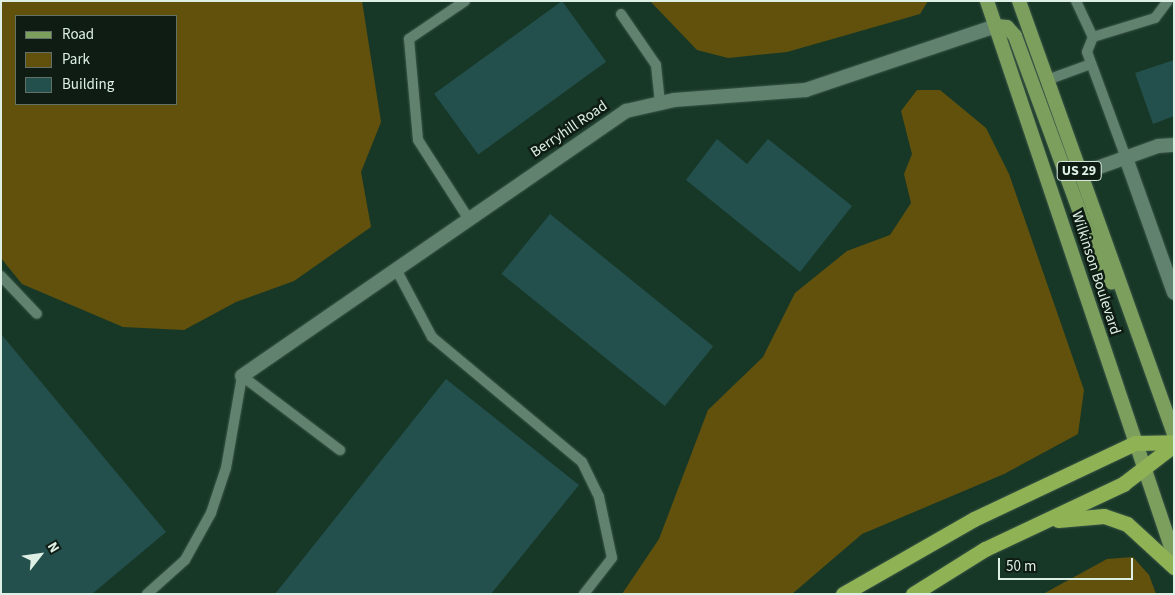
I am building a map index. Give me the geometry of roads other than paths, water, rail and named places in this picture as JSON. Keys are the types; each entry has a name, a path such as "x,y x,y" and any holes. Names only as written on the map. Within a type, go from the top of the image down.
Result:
{"highway":[{"path":"843,594 974,519 1134,443 1174,443"},
{"path":"913,594 985,549 1144,472 1174,443"},
{"path":"1042,523 1104,516 1142,534 1174,567"}],"main road":[{"name":"Wilkinson Boulevard","path":"987,1 1134,443 1174,556"},
{"name":"Wilkinson Boulevard","path":"1019,1 1174,434"},
{"path":"996,26 1007,27 1015,36 1089,237 1141,340"}],"street":[{"name":"Berryhill Road","path":"242,376 604,123 660,102 806,90 996,26"},
{"path":"1080,174 1158,146 1174,145"},
{"path":"1126,158 1174,293"}],"lane":[{"path":"465,1 409,39 418,140 468,218"},
{"path":"1076,1 1094,37"},
{"path":"1126,158 1087,52 1094,37 1155,18 1168,1"},
{"path":"621,14 656,65 660,102"},
{"path":"1047,80 1091,64"},
{"path":"396,269 432,336 582,462 599,497 612,558 584,594"},
{"path":"1,276 37,314"},
{"path":"147,594 185,560 211,513 226,468 242,376 340,450"}]}
